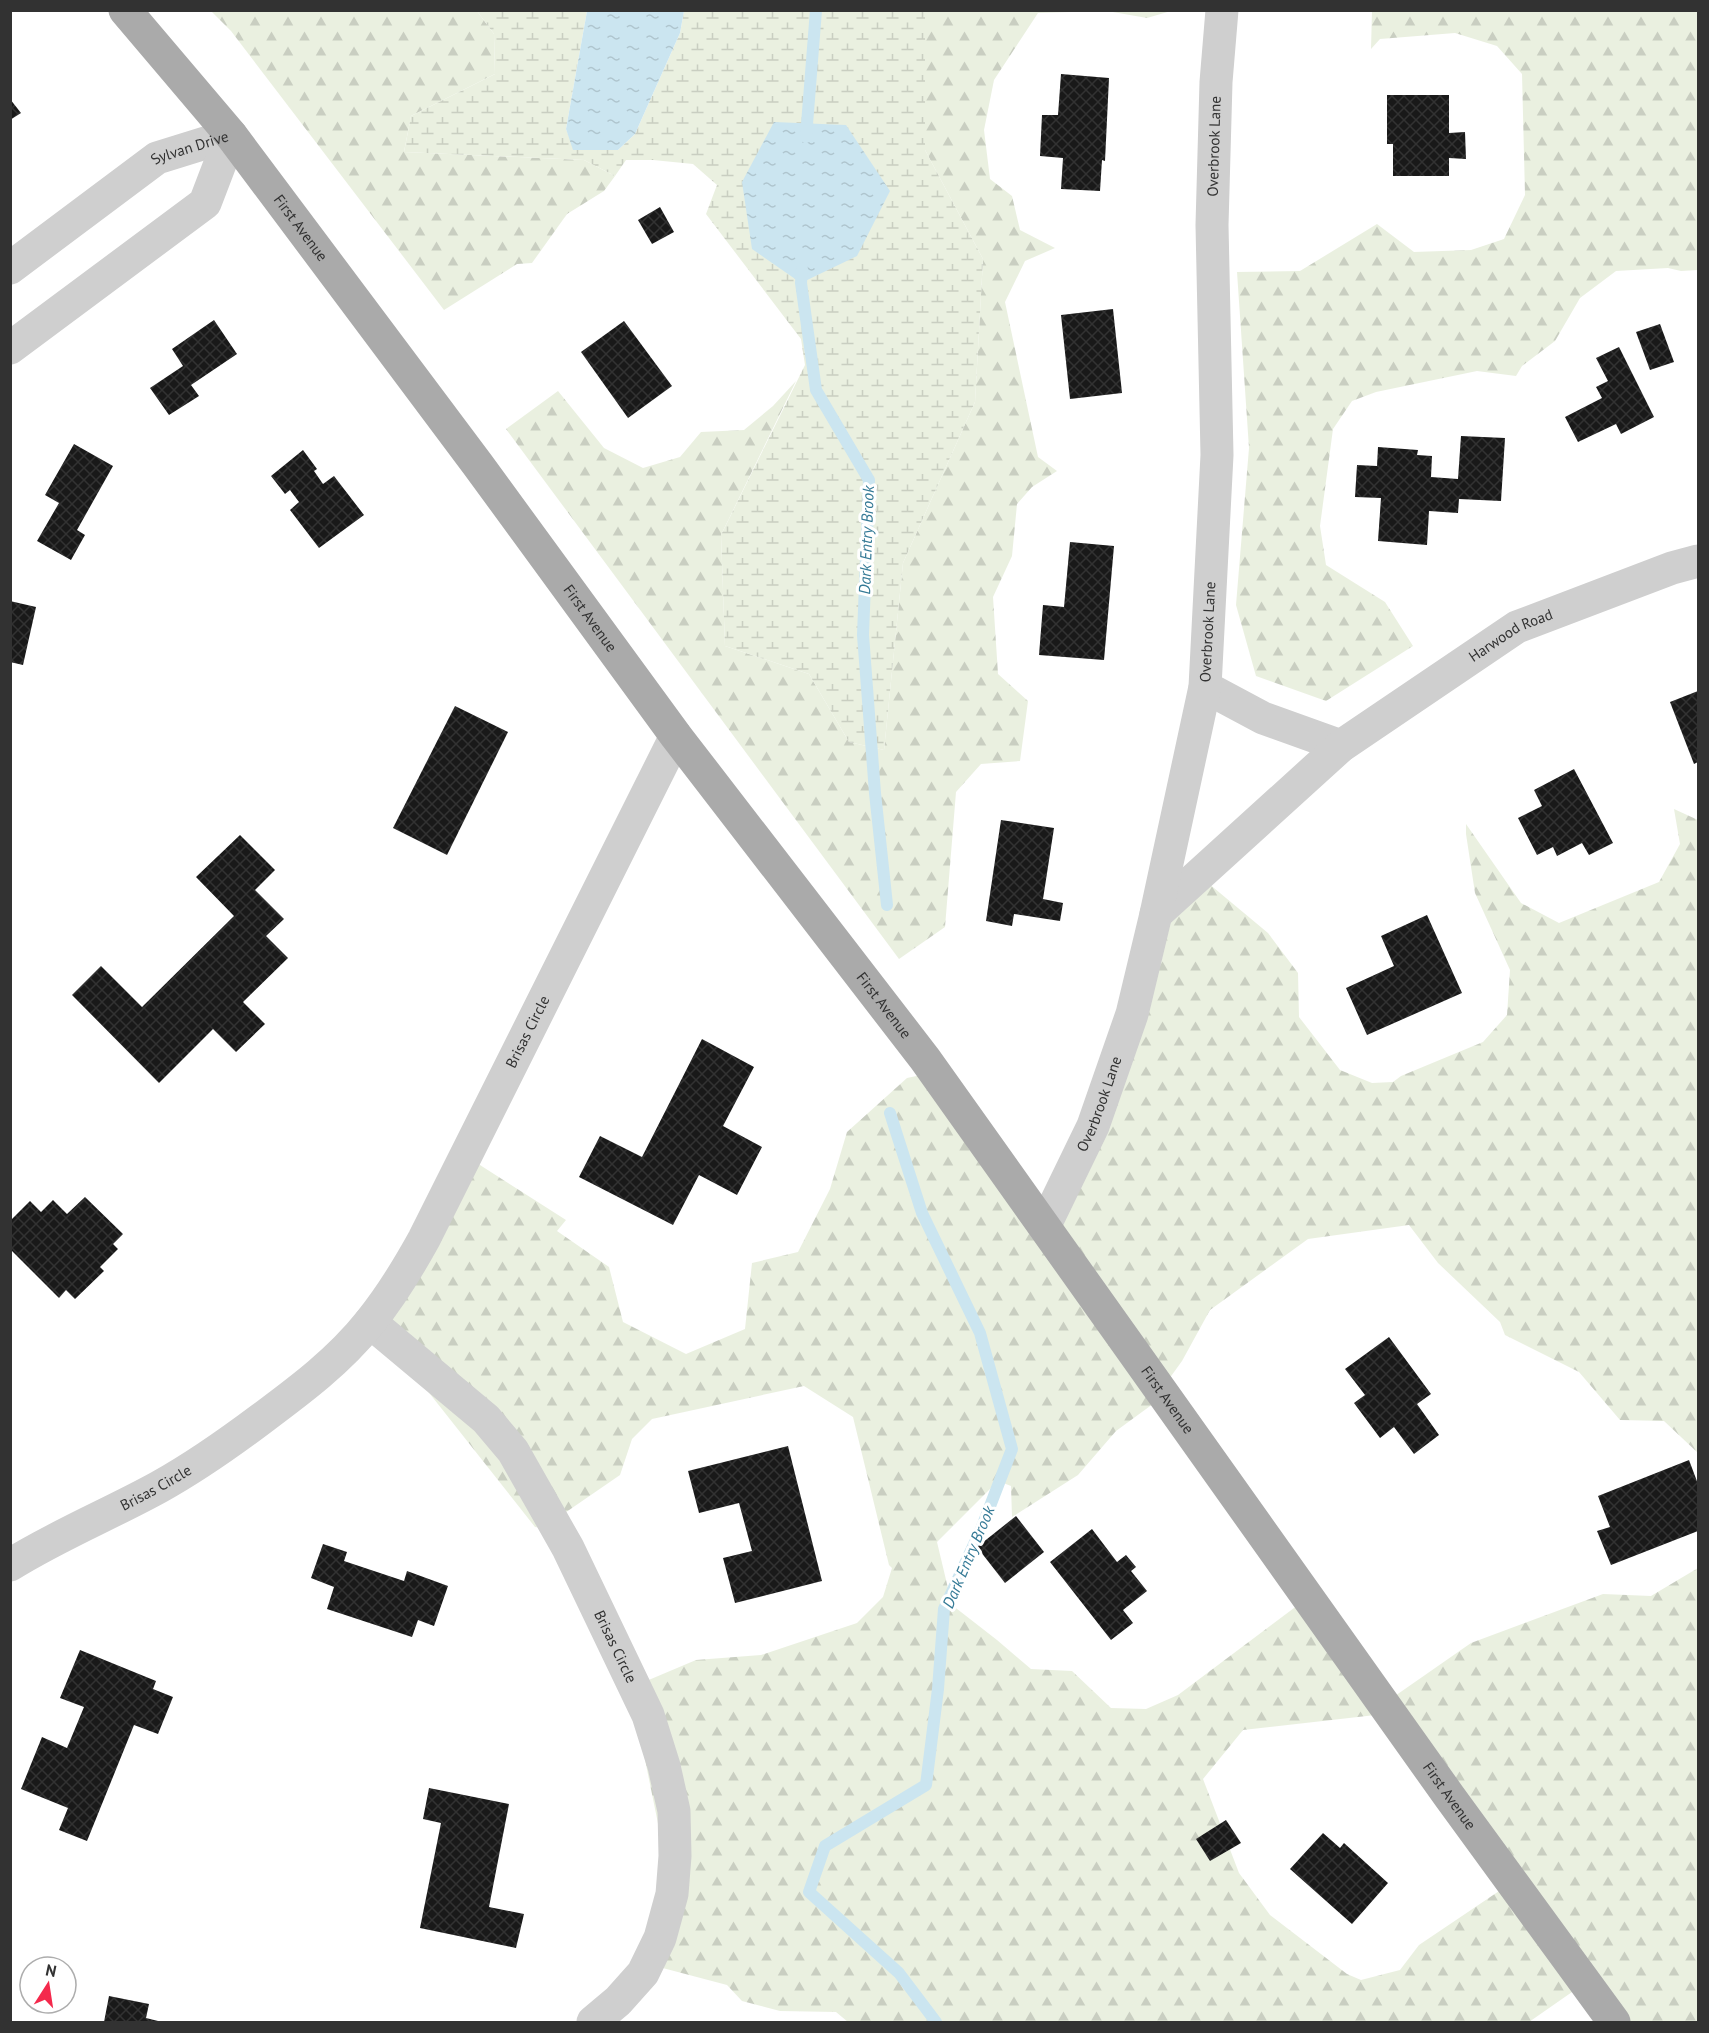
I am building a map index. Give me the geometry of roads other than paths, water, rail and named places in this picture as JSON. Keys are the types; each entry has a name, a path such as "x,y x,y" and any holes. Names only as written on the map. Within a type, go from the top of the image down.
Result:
{"main road":[{"name":"First Avenue","path":"125,10 231,135 478,465 676,736 925,1059 1449,1796 1614,2022"}],"street":[{"name":"Overbrook Lane","path":"1044,1227 1093,1126 1132,1014 1205,687 1217,455 1212,225 1216,82 1222,10"},
{"name":"Sylvan Drive","path":"10,268 157,158 231,135"},
{"name":"Sylvan Drive","path":"10,348 205,203 231,135"},
{"name":"Harwood Road","path":"1156,914 1341,746 1518,627 1672,568 1698,561"},
{"path":"1205,687 1263,718 1341,746"},
{"name":"Brisas Circle","path":"10,1565 37,1548 160,1486 223,1447 328,1366 370,1322 403,1276 424,1239 676,736"},
{"name":"Brisas Circle","path":"370,1322 486,1419 513,1451 568,1548 652,1725 674,1811 675,1856 672,1894 660,1938 643,1973 618,2001 593,2022"}],"water":[{"path":"587,11 684,11 680,33 635,134 618,150 573,150 566,129"},
{"path":"774,122 846,125 890,191 857,256 801,283 752,249 742,182"}],"waterway":[{"name":"Dark Entry Brook","path":"806,137 816,10"},
{"name":"Dark Entry Brook","path":"802,269 801,283 816,390 869,480 863,635 875,793 887,905"},
{"name":"Dark Entry Brook","path":"890,1113 922,1213 980,1333 1012,1449 982,1527 944,1609 938,1689 926,1785 825,1846 809,1892 899,1973 936,2022"}]}
